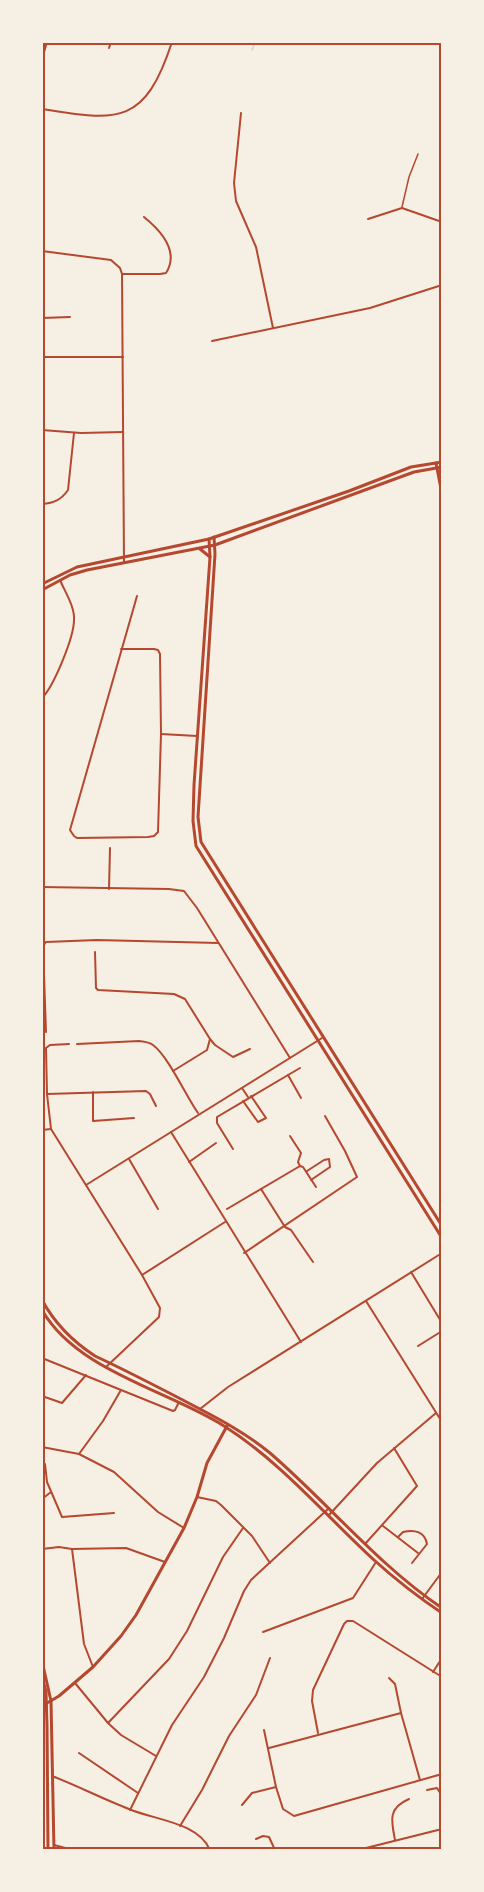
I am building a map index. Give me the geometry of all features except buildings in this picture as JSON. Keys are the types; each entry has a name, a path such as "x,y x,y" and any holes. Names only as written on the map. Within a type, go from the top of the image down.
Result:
{"main road":[{"path":"42,590 60,580 87,570 215,545 442,462"},
{"path":"42,584 77,567 209,539 411,467 436,465 442,467"},
{"path":"436,465 441,489"},
{"path":"442,484 442,616"},
{"path":"214,537 198,817 201,842 442,1226"},
{"path":"209,539 210,557 194,785 194,836 199,854 442,1239"},
{"path":"199,548 210,557"},
{"path":"194,785 200,785"},
{"path":"42,1300 54,1321 67,1335 95,1356 245,1433 270,1454 376,1562 442,1613"},
{"path":"42,1310 47,1320 67,1342 106,1367 199,1410"},
{"path":"49,1702 93,1666 121,1636 136,1615 184,1528 197,1497 207,1463 227,1425"},
{"path":"328,1512 423,1598 442,1608"},
{"path":"42,1661 46,1692"},
{"path":"42,1676 49,1702 54,1850"},
{"path":"48,1850 49,1702"}],"street":[{"path":"42,59 47,42"},
{"path":"109,48 111,42"},
{"path":"42,109 104,117 125,113 140,105 152,90 163,69 172,42"},
{"path":"241,113 234,183 236,201 256,247 273,328"},
{"path":"368,219 402,208 442,222"},
{"path":"122,274 160,274 166,273 169,268 170,251 167,241 159,230 144,217"},
{"path":"42,251 111,260 120,268 122,274 124,563"},
{"path":"212,340 370,308 442,285"},
{"path":"42,318 70,317"},
{"path":"42,357 123,357"},
{"path":"42,430 74,433 123,432"},
{"path":"42,504 56,501 68,490 74,433"},
{"path":"42,698 53,684 75,620 60,580"},
{"path":"121,649 154,649 160,654 161,734 158,831 154,836 148,837 74,836 70,830 121,649 137,596"},
{"path":"161,734 198,736"},
{"path":"109,888 110,848"},
{"path":"42,887 184,891 290,1058"},
{"path":"46,1032 43,946 46,942 96,940 219,943"},
{"path":"95,952 96,988 98,990 181,996 215,1045 233,1057 250,1049"},
{"path":"86,1185 322,1038"},
{"path":"173,1071 207,1050 210,1039"},
{"path":"77,1044 148,1042 154,1046 173,1071 199,1114"},
{"path":"69,1044 50,1045 45,1048 46,1094 51,1129 160,1308 159,1317 106,1367"},
{"path":"233,1149 216,1120 217,1117 249,1096 300,1068"},
{"path":"288,1075 301,1098"},
{"path":"242,1088 266,1118 258,1122 243,1101"},
{"path":"46,1094 146,1091 156,1106"},
{"path":"93,1092 93,1121 134,1118"},
{"path":"244,1252 285,1227 357,1177 325,1116"},
{"path":"42,1130 51,1129"},
{"path":"171,1132 301,1342"},
{"path":"290,1136 301,1153 298,1162 300,1166 316,1187"},
{"path":"189,1162 216,1143"},
{"path":"129,1159 158,1209"},
{"path":"306,1171 329,1159 330,1167 311,1180"},
{"path":"227,1209 300,1166"},
{"path":"261,1189 285,1227 291,1230 313,1262"},
{"path":"142,1275 225,1222"},
{"path":"199,1410 228,1387 442,1253"},
{"path":"411,1272 442,1323"},
{"path":"366,1301 442,1422"},
{"path":"418,1346 442,1331"},
{"path":"42,1358 173,1411 179,1402"},
{"path":"42,1396 62,1403 86,1375"},
{"path":"79,1454 103,1421 121,1390"},
{"path":"130,1810 172,1725 204,1677 250,1580 328,1512 394,1448 436,1413"},
{"path":"42,1447 79,1454 114,1472 158,1512 184,1528"},
{"path":"365,1544 417,1486 394,1448"},
{"path":"45,1464 51,1492 62,1517 114,1513"},
{"path":"42,1499 51,1492"},
{"path":"197,1497 216,1501 258,1543 270,1563"},
{"path":"382,1525 418,1553"},
{"path":"108,1723 169,1659 187,1631 223,1557 243,1528"},
{"path":"398,1537 408,1531 420,1532 424,1536 427,1544 412,1563"},
{"path":"42,1549 59,1546 72,1549 126,1548 165,1562"},
{"path":"72,1549 84,1644 93,1666"},
{"path":"262,1632 355,1596 376,1562"},
{"path":"423,1598 442,1572"},
{"path":"318,1733 312,1701 313,1690 346,1622 353,1622 442,1677"},
{"path":"180,1826 202,1790 229,1736 256,1695 270,1658"},
{"path":"433,1672 442,1658"},
{"path":"388,1678 395,1684 420,1780"},
{"path":"75,1683 108,1723 122,1735 156,1756"},
{"path":"269,1748 318,1733 401,1713"},
{"path":"264,1730 283,1809 294,1816 442,1774"},
{"path":"79,1753 138,1793"},
{"path":"52,1776 130,1810 180,1826 203,1840 210,1850"},
{"path":"242,1805 252,1793 276,1787"},
{"path":"427,1790 436,1788 442,1796"},
{"path":"395,1840 393,1813 400,1803 409,1799"},
{"path":"366,1848 442,1829"},
{"path":"256,1839 263,1836 269,1837 275,1850"},
{"path":"54,1845 73,1850"}],"lane":[{"path":"402,208 409,177 418,154"}],"waterway":[{"path":"252,50 255,42"}]}
